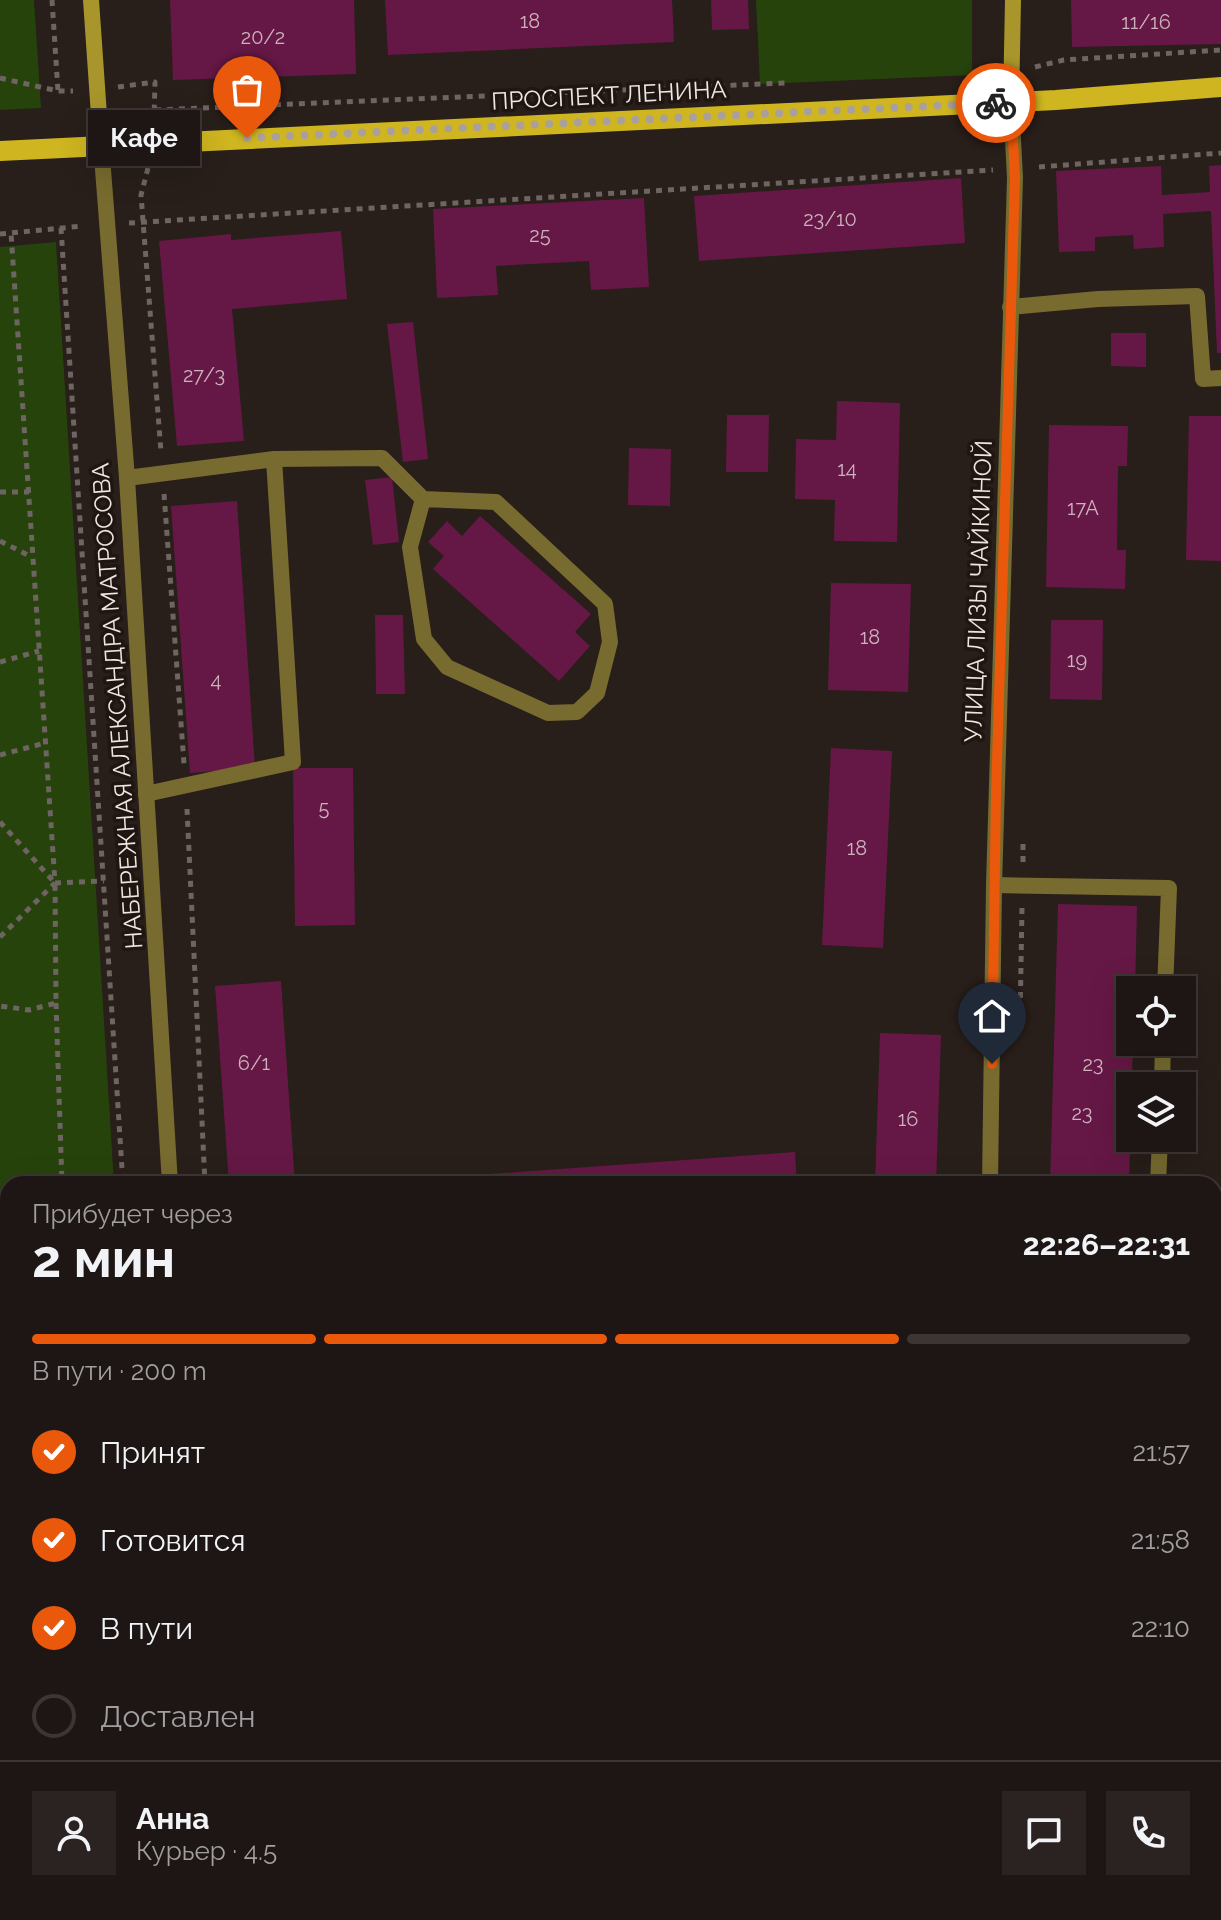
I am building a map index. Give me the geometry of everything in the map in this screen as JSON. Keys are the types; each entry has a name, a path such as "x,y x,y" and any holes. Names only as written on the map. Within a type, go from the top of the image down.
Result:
{"main road":[{"name":"ПРОСПЕКТ ЛЕНИНА","path":"0,151 1011,102 1221,87"}],"street":[{"name":"НАБЕРЕЖНАЯ АЛЕКСАНДРА МАТРОСОВА","path":"91,0 127,478 170,1176"},
{"name":"УЛИЦА ЛИЗЫ ЧАЙКИНОЙ","path":"990,1176 994,885 1015,169 1011,102 1013,0"},
{"path":"1010,307 1098,299 1197,296 1203,379 1221,378"},
{"path":"127,478 274,459 382,458 423,499 496,502 605,604 610,642 597,693 577,712 548,713 447,667 424,639 410,547 423,499"},
{"path":"146,794 293,762 274,459"},
{"path":"994,885 1169,888 1166,976"},
{"path":"1158,1176 1159,1152"}],"path":[{"path":"0,78 58,91 52,0"},
{"path":"1064,60 1221,50"},
{"path":"155,110 799,83"},
{"path":"154,143 141,195 186,785 205,1176"},
{"path":"0,234 107,224 1015,169 1221,153"},
{"path":"61,228 122,1176"},
{"path":"11,233 55,883 62,1176"},
{"path":"0,492 29,492"},
{"path":"0,541 33,557"},
{"path":"0,662 39,651"},
{"path":"0,755 45,743"},
{"path":"0,822 55,883"},
{"path":"0,937 55,883 104,881"},
{"path":"0,1006 29,1010 56,1003"}],"green space":[{"path":"0,0 34,0 41,108 0,110"},
{"path":"756,0 972,0 972,75 760,84"},
{"path":"56,242 114,1176 0,1176 0,247"}],"building":[{"path":"170,0 354,0 356,74 173,80"},
{"path":"385,0 672,0 674,42 388,55"},
{"path":"711,0 748,0 749,29 712,30"},
{"path":"1071,0 1221,0 1221,44 1072,47"},
{"path":"1221,165 1221,353 1217,353 1211,211 1163,214 1164,247 1134,249 1133,235 1095,237 1095,251 1059,252 1056,171 1161,166 1162,195 1210,192 1209,166"},
{"path":"961,178 965,243 699,261 694,196"},
{"path":"644,198 649,287 591,290 589,261 496,266 498,295 437,298 433,209"},
{"path":"341,231 347,299 232,309 244,441 177,446 159,241 231,234 231,240"},
{"path":"413,322 428,459 403,462 387,324"},
{"path":"1111,333 1146,333 1146,367 1111,366"},
{"path":"837,401 900,403 897,542 834,541 835,500 795,499 796,439 836,440"},
{"path":"727,415 769,415 768,472 726,472"},
{"path":"1189,416 1221,416 1221,561 1186,560"},
{"path":"1049,425 1128,426 1127,466 1118,466 1117,550 1126,550 1125,589 1046,587"},
{"path":"629,448 671,449 670,506 628,505"},
{"path":"392,477 399,542 373,545 365,480"},
{"path":"237,501 255,768 190,773 171,506"},
{"path":"480,516 591,614 575,632 590,646 559,681 433,569 444,556 428,542 447,521 462,536"},
{"path":"831,583 911,584 908,692 828,690"},
{"path":"375,615 403,615 405,694 376,694"},
{"path":"1051,620 1103,620 1102,700 1050,699"},
{"path":"831,748 892,751 883,948 822,945"},
{"path":"293,768 353,768 355,925 295,926"},
{"path":"1058,904 1137,906 1135,976 1116,976 1116,1056 1133,1056 1132,1072 1116,1072 1116,1152 1130,1152 1129,1176 1050,1176"},
{"path":"281,981 294,1176 228,1176 215,986"},
{"path":"880,1033 941,1035 936,1176 875,1176"},
{"path":"795,1152 796,1176 462,1176"}],"way so far":[{"path":"247,138 996,103"}],"place":[{"name":"Кафе","path":"247,138"}],"route":[{"path":"992,1064 996,794 1015,178 1011,102 996,103"}]}
